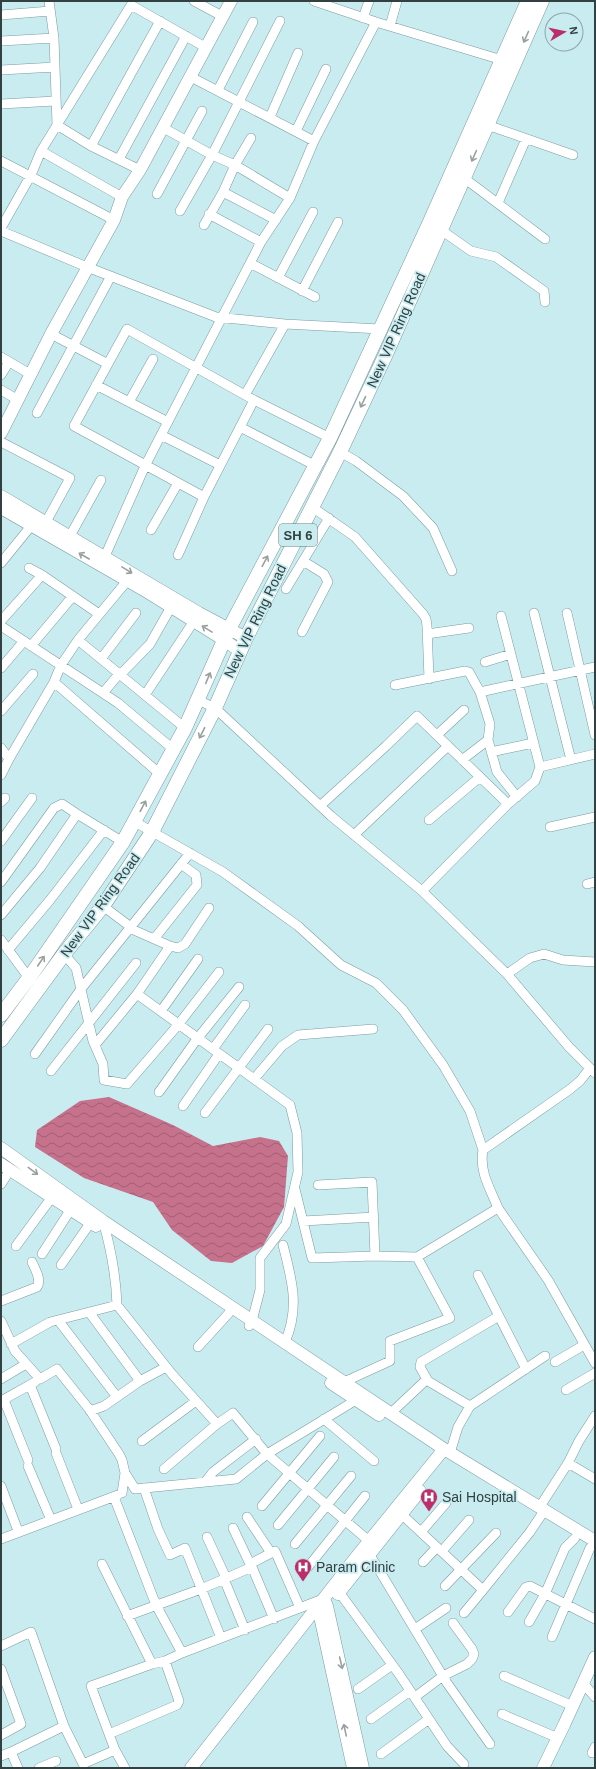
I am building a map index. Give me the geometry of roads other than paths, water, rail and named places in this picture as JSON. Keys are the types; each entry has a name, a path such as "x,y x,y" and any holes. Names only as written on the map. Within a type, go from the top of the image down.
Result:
{"main road":[{"name":"New VIP Ring Road","path":"1,1040 64,954 103,906 152,832 215,708 246,638 340,452 386,354 441,230 487,126 509,55 528,1"},
{"name":"New VIP Ring Road","path":"1,1015 29,978 123,842 135,822 185,728 226,634 330,438 509,55 542,1"}],"street":[{"path":"49,1 54,38 57,125"},
{"path":"194,1 222,16"},
{"path":"1,433 51,334 114,220 122,198 140,170 231,1"},
{"path":"314,1 338,5 363,18 390,26 509,55"},
{"path":"363,18 369,1"},
{"path":"390,26 397,1"},
{"path":"205,47 131,5 40,152 31,175 1,229 87,267 216,317 285,324 380,329"},
{"path":"1,15 50,11"},
{"path":"91,146 160,21"},
{"path":"218,90 253,22"},
{"path":"180,211 212,155 280,22"},
{"path":"102,561 145,466 261,242 290,198 314,141 376,22"},
{"path":"119,159 186,36"},
{"path":"1,41 54,38"},
{"path":"270,117 298,53"},
{"path":"1,70 55,67"},
{"path":"296,131 326,68"},
{"path":"190,76 314,141"},
{"path":"1,104 56,101"},
{"path":"157,194 202,111"},
{"path":"57,125 91,146 140,170"},
{"path":"487,126 573,155"},
{"path":"162,127 212,155 235,165 290,198"},
{"path":"204,225 223,192 235,165 251,138"},
{"path":"498,203 526,139"},
{"path":"40,152 122,198"},
{"path":"1,161 31,175 114,220"},
{"path":"464,178 545,238"},
{"path":"223,192 276,220"},
{"path":"278,278 313,212"},
{"path":"209,214 261,242"},
{"path":"302,291 338,222"},
{"path":"441,230 471,251 496,257 544,291 545,302"},
{"path":"250,263 315,298"},
{"path":"38,413 111,276"},
{"path":"245,395 285,324"},
{"path":"204,497 74,426 127,329 254,400 330,438"},
{"path":"51,334 108,364"},
{"path":"1,375 5,360 30,374"},
{"path":"129,402 153,360"},
{"path":"96,385 168,422"},
{"path":"1,390 18,400"},
{"path":"178,555 204,497 254,400"},
{"path":"240,427 316,466"},
{"path":"161,435 220,465"},
{"path":"1,442 70,478 46,522"},
{"path":"340,452 362,466 408,501 433,528 452,571"},
{"path":"70,536 101,480"},
{"path":"151,530 178,483"},
{"path":"1,496 70,536 127,581 194,621 226,634 246,638"},
{"path":"312,507 329,518 361,544 423,614 426,619 429,679"},
{"path":"1,508 31,526 102,561 226,634 240,651"},
{"path":"286,589 329,518"},
{"path":"1,563 31,526"},
{"path":"302,632 328,582 324,574 303,561"},
{"path":"29,568 100,614"},
{"path":"1,620 42,575"},
{"path":"1,775 54,682 61,665 78,640 127,581"},
{"path":"1,668 28,643 73,596"},
{"path":"103,693 150,644 172,607"},
{"path":"101,659 136,613"},
{"path":"534,613 571,760"},
{"path":"567,613 595,735"},
{"path":"422,891 508,804 535,781 540,767 501,616"},
{"path":"145,695 194,621"},
{"path":"1,626 118,703 173,749"},
{"path":"427,634 469,628"},
{"path":"78,640 185,728"},
{"path":"484,662 510,654"},
{"path":"480,692 595,667"},
{"path":"395,685 469,672 480,692 490,724 488,740 496,772 517,797"},
{"path":"1,711 33,674"},
{"path":"54,682 160,774"},
{"path":"198,700 215,708 320,806 422,891 506,974 569,1047 592,1070 569,1090 483,1150"},
{"path":"437,735 464,710"},
{"path":"320,806 417,716 508,804"},
{"path":"462,760 488,740"},
{"path":"491,752 533,743"},
{"path":"354,835 448,746"},
{"path":"1,748 9,759"},
{"path":"540,767 595,754"},
{"path":"429,820 480,777"},
{"path":"1,841 32,798"},
{"path":"1,882 54,808 62,804 123,842"},
{"path":"1,915 40,868 78,814"},
{"path":"550,827 595,817"},
{"path":"135,822 223,872 292,921 342,965 376,983 398,1005 443,1065 470,1111 483,1150 481,1162 482,1170 498,1208 548,1280 595,1363"},
{"path":"8,950 50,900 104,830"},
{"path":"35,1054 81,989 190,853"},
{"path":"154,939 197,885 196,875 181,864"},
{"path":"103,906 136,931 178,948 186,944 209,908"},
{"path":"1,940 29,978"},
{"path":"95,1045 137,994 170,946"},
{"path":"64,954 76,968 89,1024 95,1045 103,1064 104,1080 127,1084 178,1025 219,972"},
{"path":"506,974 530,958 544,954 563,960 595,962"},
{"path":"161,1011 198,959"},
{"path":"51,1071 136,963"},
{"path":"159,1092 197,1038 239,987"},
{"path":"137,994 290,1105 297,1133 298,1172 286,1224 260,1258 260,1290 251,1324"},
{"path":"183,1106 245,1005"},
{"path":"254,1079 282,1046 298,1035 373,1028"},
{"path":"206,1113 268,1029"},
{"path":"1,1148 105,1227 229,1314 284,1342 593,1546"},
{"path":"1,1184 5,1167 71,1210 91,1222 105,1227 251,1324 356,1400 447,1451"},
{"path":"318,1185 372,1182 375,1256"},
{"path":"294,1188 312,1258 375,1256 417,1257 498,1208"},
{"path":"16,1246 52,1197"},
{"path":"42,1254 71,1210"},
{"path":"303,1221 374,1217"},
{"path":"61,1265 91,1222"},
{"path":"105,1227 112,1250 116,1280 117,1305 166,1367 217,1424"},
{"path":"283,1245 292,1279 294,1298 291,1328 284,1342"},
{"path":"344,1382 390,1360 390,1342 450,1318 417,1257"},
{"path":"1,1301 37,1287 39,1281 32,1262"},
{"path":"478,1275 526,1369"},
{"path":"7,1340 50,1322 117,1305"},
{"path":"89,1312 140,1381"},
{"path":"198,1347 229,1314"},
{"path":"470,1406 428,1381 420,1367 421,1362 499,1316"},
{"path":"58,1320 117,1397"},
{"path":"1,1321 7,1340 15,1352 40,1379"},
{"path":"555,1362 584,1345"},
{"path":"191,1768 322,1607 339,1592 370,1555 399,1512 447,1451 470,1406 546,1356"},
{"path":"1,1378 26,1364"},
{"path":"90,1411 104,1406 140,1381 166,1367"},
{"path":"51,1520 2,1400 57,1369 90,1411 120,1454 125,1473 118,1495 156,1605 182,1653"},
{"path":"566,1390 595,1372"},
{"path":"391,1413 423,1382 428,1381"},
{"path":"30,1385 78,1509"},
{"path":"1,1539 18,1531 140,1488 236,1479 267,1454 356,1400"},
{"path":"142,1441 196,1401"},
{"path":"96,1420 104,1406"},
{"path":"164,1469 217,1424 233,1413 267,1454 369,1541"},
{"path":"464,1613 530,1532 579,1441 595,1416"},
{"path":"324,1419 374,1460"},
{"path":"262,1506 320,1436"},
{"path":"205,1482 213,1472 256,1439"},
{"path":"278,1525 334,1457"},
{"path":"568,1463 595,1479"},
{"path":"125,1473 140,1488 170,1555 185,1548 221,1638"},
{"path":"295,1544 326,1504 351,1476"},
{"path":"1,1486 18,1531"},
{"path":"308,1567 365,1496"},
{"path":"421,1532 446,1503"},
{"path":"399,1512 483,1590"},
{"path":"202,1768 322,1607 369,1541 399,1512"},
{"path":"541,1512 575,1538 593,1546"},
{"path":"247,1517 271,1553"},
{"path":"423,1562 469,1520"},
{"path":"233,1528 251,1565 274,1619"},
{"path":"445,1586 496,1533"},
{"path":"207,1537 245,1630"},
{"path":"529,1622 545,1594 565,1548 575,1538"},
{"path":"552,1637 593,1546"},
{"path":"127,1616 225,1579 276,1551 300,1608"},
{"path":"370,1555 443,1676 490,1744"},
{"path":"102,1564 152,1664"},
{"path":"508,1612 526,1587 530,1586 595,1619"},
{"path":"339,1592 392,1665 447,1746 464,1764"},
{"path":"125,1768 115,1750 90,1686 152,1664 165,1661 182,1653 300,1608 322,1607"},
{"path":"322,1607 353,1768"},
{"path":"322,1607 363,1768"},
{"path":"415,1629 446,1608"},
{"path":"371,1719 443,1676 467,1664 472,1659 474,1654 452,1623"},
{"path":"1,1646 31,1632 79,1766 115,1750"},
{"path":"543,1768 595,1657"},
{"path":"109,1734 176,1705 179,1701 165,1661"},
{"path":"358,1689 392,1665"},
{"path":"1,1669 21,1724 1,1735"},
{"path":"504,1676 573,1706"},
{"path":"583,1683 595,1697"},
{"path":"502,1714 558,1738"},
{"path":"381,1754 429,1719"},
{"path":"1,1756 64,1726"},
{"path":"11,1752 18,1768"},
{"path":"39,1768 56,1761"}],"water":[{"path":"109,1097 173,1125 213,1146 260,1137 279,1141 288,1156 284,1207 263,1246 232,1263 211,1261 172,1230 153,1202 84,1178 35,1147 37,1130 80,1101"}],"place":[{"name":"Sai Hospital","path":"429,1512"},
{"name":"Param Clinic","path":"303,1582"}]}
